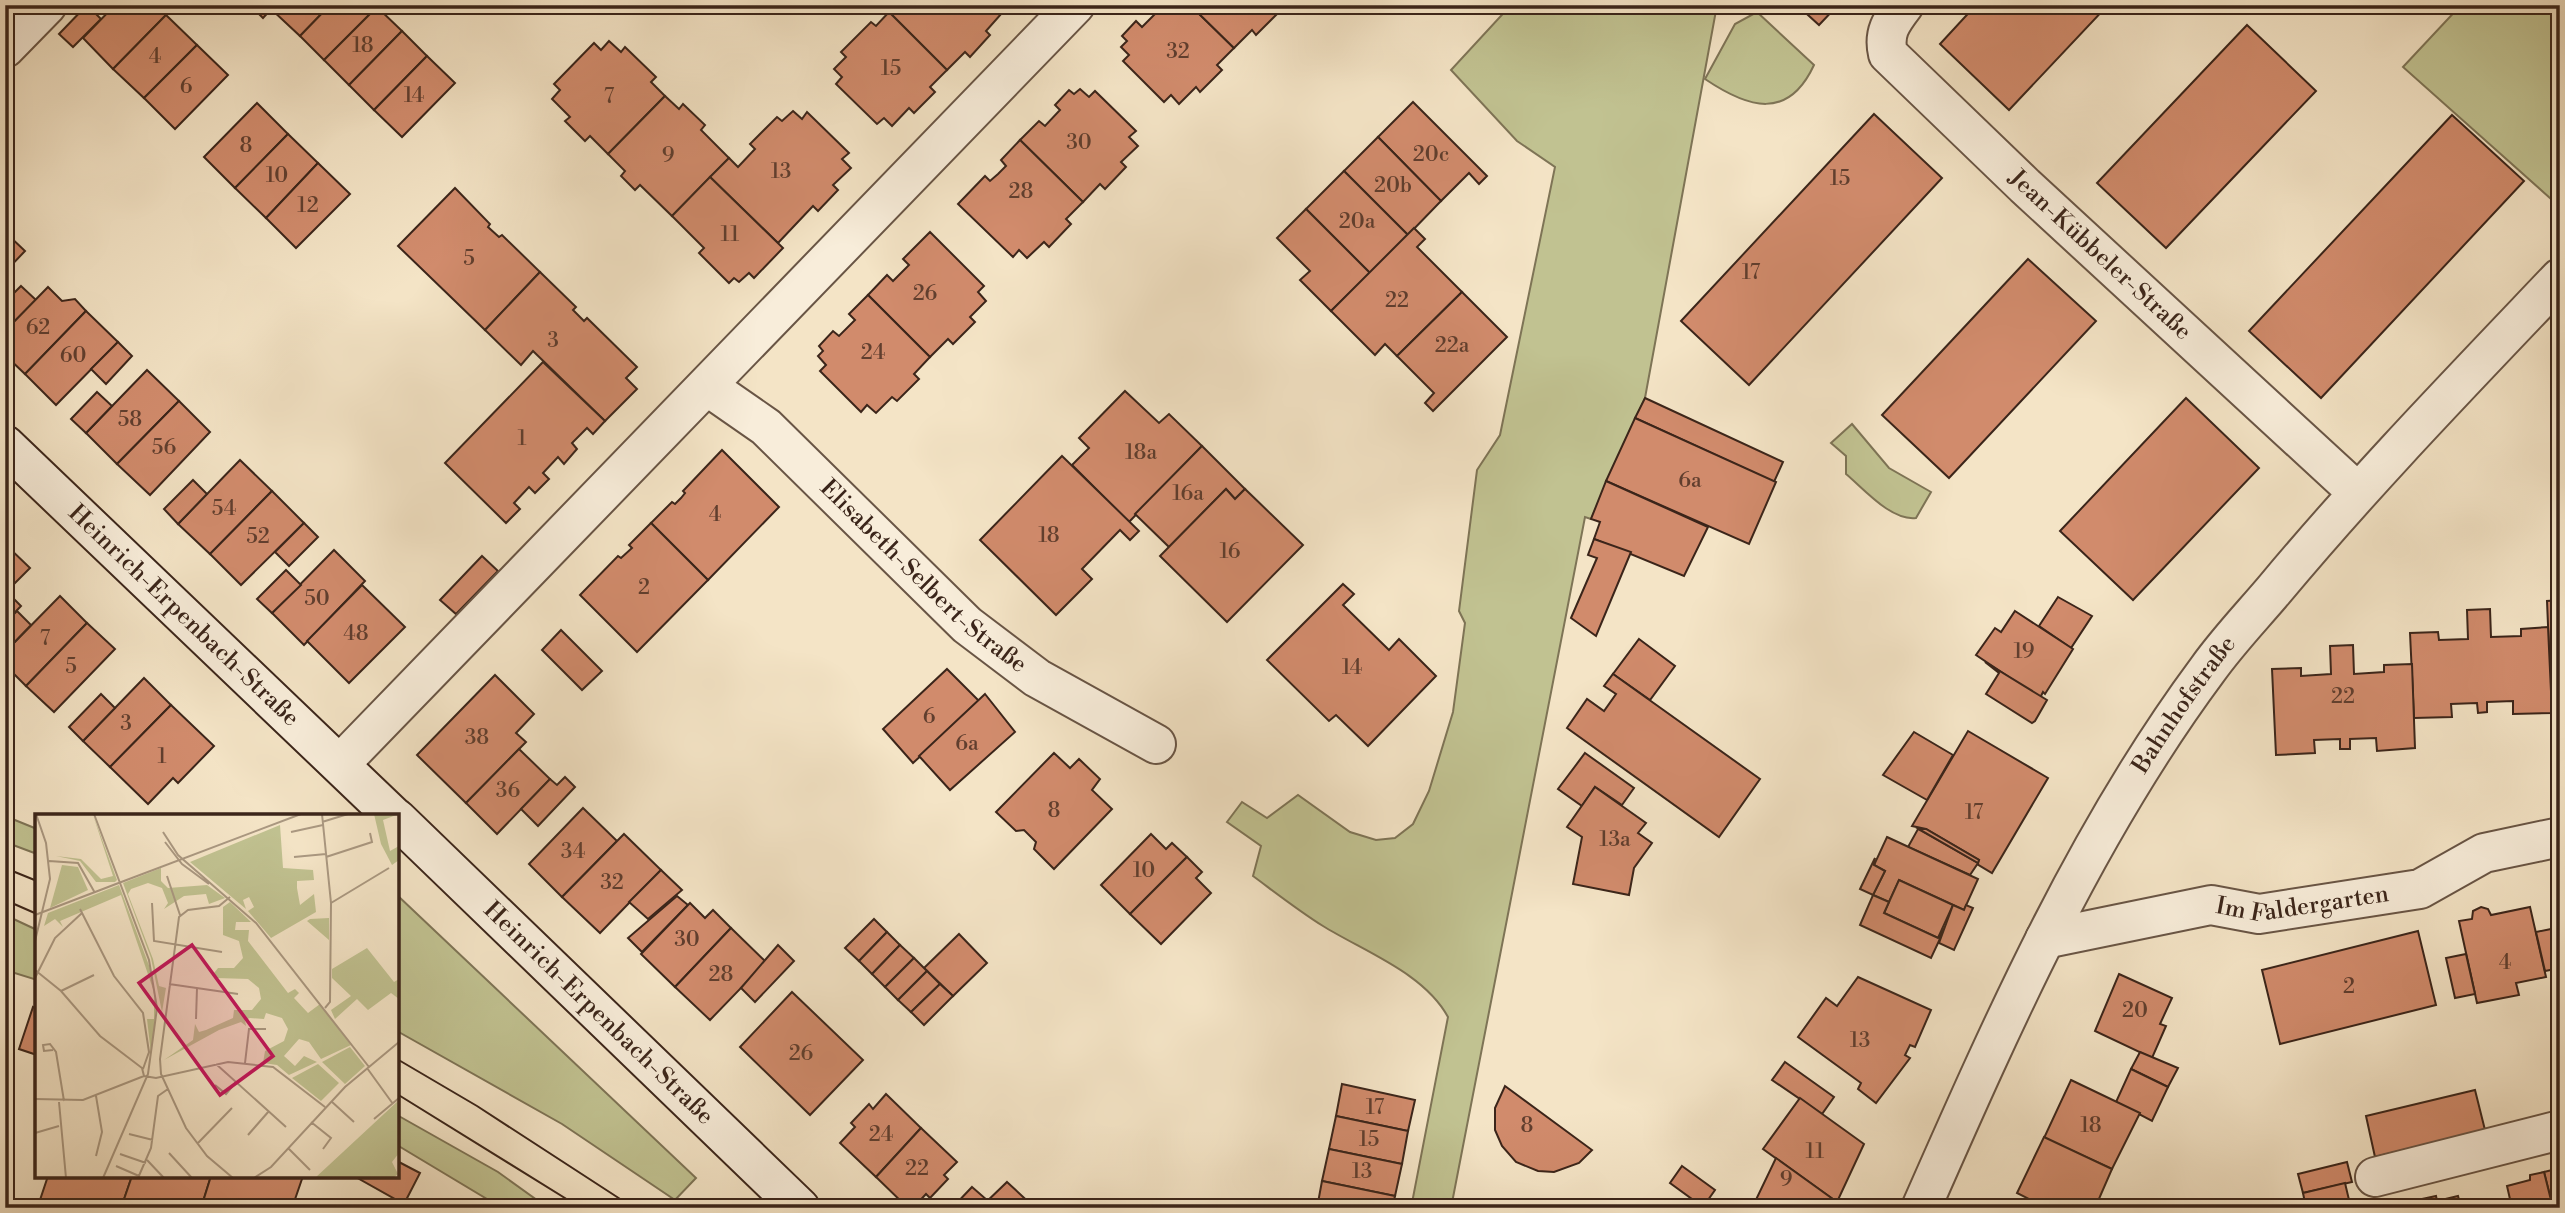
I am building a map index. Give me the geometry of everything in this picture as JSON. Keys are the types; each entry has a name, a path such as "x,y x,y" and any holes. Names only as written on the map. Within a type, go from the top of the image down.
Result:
{"street":[{"path":"5,48 47,5"},
{"path":"340,764 1075,5"},
{"name":"Jean-Kübbeler-Straße","path":"1904,5 1892,22 1885,39 1888,54 2025,186 2356,491"},
{"name":"Bahnhofstraße","path":"1921,1208 2002,1025 2045,939 2106,826 2208,668 2356,491 2560,278"},
{"name":"Elisabeth-Selbert-Straße","path":"707,386 766,427 967,625 1037,678 1156,744"},
{"name":"Heinrich-Erpenbach-Straße","path":"5,445 391,814"},
{"name":"Heinrich-Erpenbach-Straße","path":"399,821 800,1208"},
{"name":"Im Faldergarten","path":"2045,939 2211,905 2259,914 2420,889 2484,853 2558,848"},
{"path":"2375,1177 2560,1130"}],"green space":[{"path":"1511,5 1717,5 1645,398 1591,519 1585,517 1451,1208 1411,1208 1448,1017 1424,988 1409,976 1323,926 1253,876 1261,846 1227,822 1242,802 1267,818 1298,795 1350,832 1376,840 1395,838 1413,824 1429,791 1453,712 1465,623 1459,611 1477,470 1500,435 1555,167 1517,141 1451,70"},
{"path":"2461,5 2560,5 2560,207 2403,67"},
{"path":"1757,12 1814,65 1804,83 1792,95 1779,102 1752,102 1737,97 1705,79 1735,24"},
{"path":"1852,424 1889,468 1931,492 1916,518 1907,518 1888,509 1846,474 1846,456 1831,443"},
{"path":"5,816 35,828 35,853 5,842"},
{"path":"399,897 696,1178 675,1200 562,1124 399,1032"},
{"path":"5,915 35,929 35,979 5,970"},
{"path":"399,1116 498,1172 548,1208 502,1208 399,1146"}],"building":[{"path":"87,5 101,19 73,47 59,34"},
{"path":"115,5 157,5 166,15 113,69 83,38"},
{"path":"250,5 275,5 263,18"},
{"path":"275,5 330,5 300,36 271,9"},
{"path":"330,5 377,7 324,60 300,36"},
{"path":"897,5 995,5 1002,13 986,31 990,35 970,57 965,52 947,70 889,12"},
{"path":"1152,5 1190,5 1234,48 1217,65 1222,70 1200,92 1196,87 1179,104 1171,95 1164,102 1123,61 1129,55 1121,47 1127,41 1122,36 1136,21 1142,27 1158,11"},
{"path":"1190,5 1275,5 1272,8 1278,13 1256,35 1252,30 1234,48"},
{"path":"1797,5 1838,5 1819,25"},
{"path":"1976,5 2108,5 2009,110 1940,44"},
{"path":"377,7 402,31 349,85 324,60"},
{"path":"889,12 947,70 930,87 935,92 914,113 909,108 892,126 884,118 877,124 836,84 842,77 834,69 846,57 841,52 871,22 876,26"},
{"path":"166,15 197,45 144,98 113,69"},
{"path":"2247,25 2316,91 2166,248 2097,183"},
{"path":"402,31 427,56 374,110 349,85"},
{"path":"609,41 621,52 625,47 656,77 651,82 665,96 608,154 590,136 585,141 565,121 570,117 552,99 560,90 554,84 594,43 601,50"},
{"path":"197,45 228,75 175,129 144,98"},
{"path":"427,56 455,83 402,137 374,110"},
{"path":"1080,89 1089,97 1095,91 1136,131 1129,137 1138,146 1121,162 1126,167 1105,189 1100,184 1083,202 1020,140 1039,121 1045,126 1060,110 1055,105 1069,90 1074,94"},
{"path":"665,96 679,109 683,104 705,125 701,130 729,158 672,216 640,185 635,190 621,176 625,171 608,154"},
{"path":"1413,102 1487,176 1479,184 1469,173 1441,201 1378,137"},
{"path":"257,103 288,134 235,188 204,157"},
{"path":"793,111 802,119 807,112 849,153 842,159 851,168 833,185 838,190 818,211 813,206 778,243 710,177 729,158 738,167 755,149 750,144 777,117 782,121"},
{"path":"1874,114 1942,178 1749,385 1681,321"},
{"path":"2452,115 2524,181 2321,398 2249,331"},
{"path":"288,134 318,163 266,218 235,188"},
{"path":"1378,137 1441,201 1408,235 1344,171"},
{"path":"1020,140 1083,202 1066,219 1071,224 1049,247 1044,242 1027,258 1019,250 1013,257 958,204 985,176 990,181 1006,166 1001,160"},
{"path":"318,163 350,194 296,248 266,218"},
{"path":"1344,171 1408,235 1370,273 1306,209"},
{"path":"710,177 783,248 754,278 749,273 739,282 734,278 729,283 699,253 704,248 672,216"},
{"path":"455,188 490,224 488,227 499,237 502,235 540,272 485,330 398,246"},
{"path":"1306,209 1370,273 1331,311 1300,280 1310,271 1277,238"},
{"path":"1414,228 1425,239 1417,247 1462,292 1397,356 1385,344 1375,355 1331,311"},
{"path":"5,232 25,251 5,272"},
{"path":"930,232 984,286 978,292 986,301 970,317 975,322 953,344 948,339 930,357 868,295 887,275 893,281 909,265 903,259"},
{"path":"2028,259 2096,321 1949,478 1882,415"},
{"path":"540,272 576,307 573,310 584,321 587,318 637,367 626,378 637,389 605,421 533,351 521,365 485,330"},
{"path":"21,286 36,300 10,326 5,321 5,302"},
{"path":"48,287 62,301 75,299 86,311 25,374 5,355 5,331"},
{"path":"1462,292 1507,337 1433,411 1425,403 1434,393 1397,356"},
{"path":"868,295 930,357 914,374 919,379 897,401 892,397 876,413 867,405 861,412 820,371 826,365 818,356 823,351 819,346 833,331 839,336 855,320 849,314"},
{"path":"86,311 118,342 56,405 25,374"},
{"path":"118,342 132,356 106,384 91,369"},
{"path":"543,362 605,421 593,434 587,428 572,443 577,449 564,464 558,457 543,473 549,479 535,493 529,487 514,503 520,509 506,523 445,463"},
{"path":"147,370 179,401 117,464 86,433"},
{"path":"1125,391 1159,423 1169,414 1202,446 1129,522 1072,465 1089,448 1079,438"},
{"path":"97,392 112,406 86,433 71,419"},
{"path":"1645,398 1783,462 1774,482 1635,418"},
{"path":"2186,398 2259,468 2133,600 2060,531"},
{"path":"179,401 210,432 150,495 117,464"},
{"path":"1635,418 1776,482 1749,544 1606,481"},
{"path":"1202,446 1245,489 1235,499 1226,489 1169,547 1135,514"},
{"path":"722,450 779,507 708,580 651,523 672,502 675,504 681,498 685,493 683,491"},
{"path":"1062,456 1139,531 1130,540 1120,530 1082,569 1092,579 1056,615 980,540"},
{"path":"240,460 272,491 210,554 178,524"},
{"path":"193,480 207,494 178,524 164,509"},
{"path":"1606,481 1708,527 1684,576 1594,539 1600,522 1591,519"},
{"path":"1226,489 1235,499 1245,489 1303,545 1227,622 1160,556"},
{"path":"272,491 304,523 241,585 210,554"},
{"path":"304,523 318,537 289,566 275,552"},
{"path":"651,523 708,580 637,652 580,595 618,556 621,558 632,548 629,545"},
{"path":"1594,539 1631,552 1596,636 1571,618 1597,558 1588,555"},
{"path":"5,544 30,568 5,593"},
{"path":"334,550 365,581 304,645 272,613"},
{"path":"482,556 498,571 456,614 440,600"},
{"path":"286,570 301,585 272,613 257,599"},
{"path":"1343,584 1354,594 1343,605 1389,650 1399,639 1436,676 1368,746 1336,715 1329,721 1267,660"},
{"path":"362,585 405,627 349,683 307,641"},
{"path":"5,593 21,606 5,623"},
{"path":"60,596 87,623 26,686 5,665 5,652"},
{"path":"2058,597 2092,616 2071,648 2039,626"},
{"path":"2560,600 2560,673 2550,673 2547,601"},
{"path":"2490,609 2491,637 2521,636 2521,629 2548,627 2552,713 2513,714 2513,701 2487,702 2487,712 2478,713 2477,703 2451,704 2452,717 2414,718 2410,633 2438,632 2439,640 2468,639 2467,610"},
{"path":"17,611 31,625 5,652 5,623"},
{"path":"2015,611 2073,649 2040,698 1976,655 1995,628 2001,632"},
{"path":"87,623 115,649 54,712 26,686"},
{"path":"561,630 602,671 582,690 542,650"},
{"path":"1639,639 1675,666 1650,700 1613,674"},
{"path":"2353,645 2354,674 2384,672 2384,665 2412,664 2415,748 2377,751 2376,738 2350,739 2350,749 2340,749 2340,739 2314,740 2315,753 2276,755 2272,669 2301,668 2301,676 2331,674 2330,646"},
{"path":"1985,662 2047,700 2035,721 2032,723 1986,694 1999,673"},
{"path":"947,669 980,702 913,763 883,729"},
{"path":"1613,674 1760,779 1719,837 1567,728 1587,699 1604,711 1616,694 1604,686"},
{"path":"495,675 534,714 516,733 526,742 466,803 417,755"},
{"path":"144,678 171,705 110,767 83,741"},
{"path":"101,694 115,708 83,741 69,727"},
{"path":"985,694 1015,732 950,790 919,756"},
{"path":"171,705 214,746 178,783 173,778 148,804 110,767"},
{"path":"1968,731 2048,778 1992,873 1977,864 1979,860 1926,829 1912,826"},
{"path":"1914,732 1953,755 1927,800 1883,775"},
{"path":"519,749 550,779 497,834 466,803"},
{"path":"1054,753 1070,768 1079,759 1100,779 1092,790 1112,809 1054,869 1034,849 1036,842 1024,830 1016,831 996,812"},
{"path":"1585,753 1634,788 1622,805 1595,787 1582,806 1558,789"},
{"path":"565,777 575,787 538,826 521,809 550,779 557,785"},
{"path":"1595,787 1646,823 1638,833 1652,843 1634,868 1629,895 1573,884 1582,837 1567,827"},
{"path":"583,808 617,841 562,897 529,864"},
{"path":"1918,829 1978,863 1970,875 1908,847"},
{"path":"1919,829 1926,829 1979,860 1978,863"},
{"path":"624,834 661,870 600,933 562,897"},
{"path":"1151,834 1166,849 1172,843 1187,857 1130,914 1101,885"},
{"path":"1887,837 1978,879 1964,910 1899,880 1889,902 1873,895 1885,871 1874,865"},
{"path":"1187,857 1202,872 1196,878 1211,893 1161,944 1130,914"},
{"path":"1875,858 1874,865 1885,871 1873,895 1860,889"},
{"path":"661,870 682,890 648,919 629,902"},
{"path":"1899,880 1953,905 1938,938 1884,913"},
{"path":"1873,895 1889,902 1884,913 1938,938 1946,926 1931,958 1860,925"},
{"path":"677,896 688,905 642,952 628,938"},
{"path":"690,903 705,918 713,910 731,928 675,987 641,954"},
{"path":"1953,905 1964,910 1966,905 1973,908 1954,950 1939,943"},
{"path":"2481,907 2488,909 2491,915 2530,907 2546,977 2516,983 2519,995 2477,1003 2459,921 2472,919 2473,911"},
{"path":"874,919 887,932 859,961 845,948"},
{"path":"731,928 766,962 710,1020 675,987"},
{"path":"2556,928 2560,968 2545,971 2536,932"},
{"path":"2418,931 2436,1005 2280,1044 2262,970"},
{"path":"887,932 900,945 872,974 859,961"},
{"path":"959,934 987,963 953,996 924,968"},
{"path":"778,945 794,961 755,1002 741,988"},
{"path":"900,945 914,958 885,987 872,974"},
{"path":"2466,954 2475,994 2455,998 2446,958"},
{"path":"914,958 927,971 898,1000 885,987"},
{"path":"927,971 940,984 911,1012 898,1000"},
{"path":"2119,974 2172,998 2160,1024 2166,1026 2152,1058 2095,1031"},
{"path":"1858,977 1931,1010 1915,1047 1910,1045 1905,1055 1910,1058 1876,1103 1858,1089 1861,1083 1798,1037 1826,998 1837,1006"},
{"path":"940,984 953,996 924,1025 911,1012"},
{"path":"792,992 863,1060 810,1115 740,1047"},
{"path":"33,1007 35,1054 19,1049"},
{"path":"2140,1052 2178,1068 2168,1087 2131,1069"},
{"path":"1785,1062 1834,1097 1822,1114 1772,1080"},
{"path":"2131,1069 2168,1087 2152,1121 2116,1102"},
{"path":"2071,1080 2140,1113 2112,1169 2044,1138"},
{"path":"1342,1084 1415,1100 1408,1131 1336,1116"},
{"path":"1505,1086 1592,1150 1579,1163 1554,1172 1538,1171 1516,1162 1502,1146 1495,1130 1495,1108"},
{"path":"2475,1090 2485,1130 2375,1157 2366,1116"},
{"path":"886,1094 921,1128 876,1177 840,1143 855,1127 851,1123 869,1104 873,1109"},
{"path":"1800,1098 1864,1144 1837,1202 1763,1149"},
{"path":"1336,1116 1408,1131 1402,1164 1329,1149"},
{"path":"921,1128 957,1162 944,1175 948,1179 930,1198 926,1194 913,1208 908,1208 876,1177"},
{"path":"2044,1137 2112,1169 2095,1208 2069,1208 2063,1205 2061,1208 2037,1208 2039,1204 2017,1193"},
{"path":"1329,1149 1402,1164 1395,1196 1322,1181"},
{"path":"1776,1158 1837,1202 1838,1208 1752,1208"},
{"path":"399,1162 420,1173 404,1204 358,1178 399,1178"},
{"path":"2347,1162 2352,1182 2303,1193 2298,1174"},
{"path":"1682,1166 1715,1190 1703,1207 1670,1183"},
{"path":"2560,1168 2560,1208 2553,1208 2544,1172"},
{"path":"2544,1172 2553,1208 2512,1208 2507,1186 2530,1180 2530,1175"},
{"path":"47,1178 131,1178 121,1208 38,1206"},
{"path":"131,1178 210,1178 201,1208 121,1208"},
{"path":"210,1178 302,1178 292,1208 201,1208"},
{"path":"1322,1181 1395,1196 1392,1208 1317,1208"},
{"path":"1007,1182 1035,1208 980,1208"},
{"path":"2345,1183 2350,1204 2306,1208 2303,1193"},
{"path":"972,1187 987,1200 980,1208 952,1208"},
{"path":"2436,1196 2437,1201 2458,1196 2461,1208 2394,1208 2394,1205"},
{"path":"1691,1199 1703,1208 1684,1208"}],"tram line":[{"path":"5,868 35,880"},
{"path":"5,900 35,913"},
{"path":"399,1060 477,1106 634,1208"},
{"path":"399,1095 581,1208"}]}
